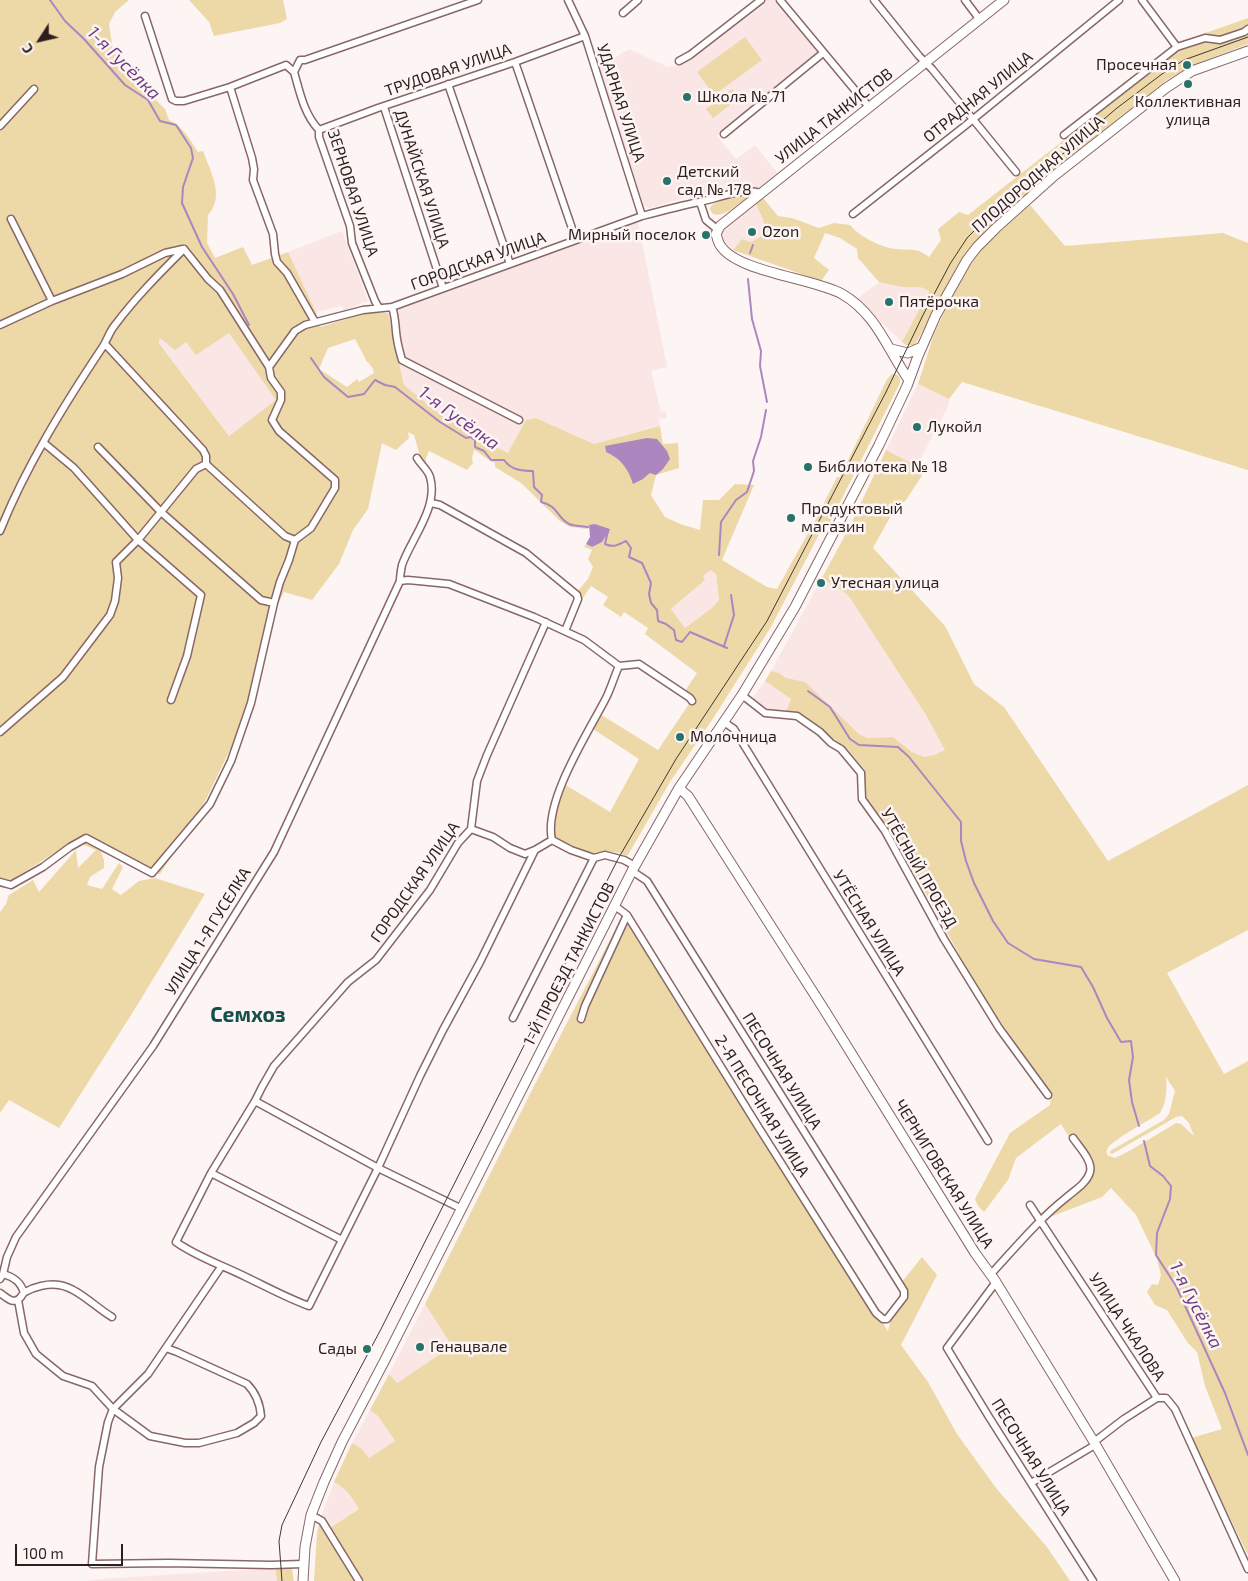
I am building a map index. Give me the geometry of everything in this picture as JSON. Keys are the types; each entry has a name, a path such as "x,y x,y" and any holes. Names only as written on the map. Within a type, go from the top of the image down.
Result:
{"main road":[{"name":"УЛИЦА ТАНКИСТОВ","path":"718,230 720,226 761,193 1004,0"},
{"name":"ПЛОДОРОДНАЯ УЛИЦА","path":"909,380 936,315 967,260 996,228 1074,160 1166,88 1192,71 1248,51"},
{"path":"718,230 716,234 720,245 728,254 748,265 825,287 842,294 877,327 891,348 898,365 909,380"},
{"path":"891,348 908,353 922,347"},
{"name":"1-Й ПРОЕЗД ТАНКИСТОВ","path":"303,1581 303,1564 311,1515 342,1442 634,869 679,788 742,695 777,639 812,576 879,445 909,380"},
{"name":"ЧЕРНИГОВСКАЯ УЛИЦА","path":"679,788 688,796 720,845 975,1253 994,1278 1175,1581"}],"street":[{"path":"145,16 172,99 184,102 230,87 286,65 294,72 300,60 305,60 478,0"},
{"name":"УДАРНАЯ УЛИЦА","path":"568,0 585,36 642,216"},
{"path":"623,14 638,0"},
{"path":"679,61 690,55 761,0"},
{"path":"780,0 869,107"},
{"path":"874,0 1016,172"},
{"path":"965,0 980,20"},
{"name":"ОТРАДНАЯ УЛИЦА","path":"853,214 1119,0"},
{"path":"1142,0 1177,47"},
{"path":"1064,136 1177,47 1205,38 1220,40 1248,29"},
{"name":"ТРУДОВАЯ УЛИЦА","path":"319,130 585,36"},
{"path":"724,134 823,53"},
{"path":"515,62 576,240"},
{"name":"ЗЕРНОВАЯ УЛИЦА","path":"294,72 310,120 319,130 319,138 350,226 352,243 379,308"},
{"path":"448,84 510,264"},
{"path":"230,87 252,158 254,180 273,234 277,262 288,272 315,322"},
{"path":"0,126 34,89"},
{"name":"ДУНАЙСКАЯ УЛИЦА","path":"384,107 444,288"},
{"name":"ГОРОДСКАЯ УЛИЦА","path":"269,367 295,331 305,325 363,310 392,307 642,216 751,190 761,193"},
{"path":"700,202 706,220 718,230"},
{"path":"11,219 52,301"},
{"path":"0,325 52,301 122,274 165,253 184,249"},
{"path":"0,531 17,492 44,443 105,344 113,327 144,288 184,249"},
{"path":"0,882 11,885 43,867 86,838 152,873 210,804 231,761 251,703 274,603 280,582 290,560 295,540 311,528 335,488 335,480 289,441 272,420 281,400 280,392 271,378 269,367 220,290 208,279 184,249"},
{"path":"392,307 397,330 396,337 402,360 519,420"},
{"path":"105,344 203,450 206,456 206,464 285,536 295,540"},
{"path":"44,443 74,468 138,540 201,595 187,656 171,700"},
{"path":"98,447 161,512 261,600 274,603"},
{"name":"УЛИЦА 1-Я ГУСЕЛКА","path":"2,1276 7,1257 16,1237 152,1046 274,852 400,581 402,566 431,503 431,479 417,458"},
{"path":"0,732 63,677 110,615 116,601 118,578 116,562 138,540 196,470 206,464"},
{"path":"431,503 440,505 526,553 577,595 578,599 565,631"},
{"path":"400,581 448,584 546,622 584,640 619,666 639,664 692,701"},
{"name":"ГОРОДСКАЯ УЛИЦА","path":"535,850 480,962 428,1061 378,1168 309,1306 221,1267 176,1242 211,1173 274,1066 348,982 376,960 430,890 458,843 471,829 477,780 486,755 546,622"},
{"path":"471,829 493,837 510,848 526,854 552,840 550,833 552,811 562,783 607,696 619,666"},
{"name":"УТЁСНЫЙ ПРОЕЗД","path":"742,695 765,713 797,716 841,749 861,773 862,799 885,831 944,939 1000,1028 1048,1095"},
{"name":"УТЁСНАЯ УЛИЦА","path":"724,722 734,729 988,1141"},
{"name":"ПЕСОЧНАЯ УЛИЦА","path":"552,840 571,850 594,858 605,855 624,860 647,881 904,1291 904,1297 887,1319"},
{"path":"513,1018 594,858"},
{"name":"2-Я ПЕСОЧНАЯ УЛИЦА","path":"615,906 627,916 876,1313 883,1319 887,1319"},
{"path":"581,1019 584,1006 627,916"},
{"path":"255,1101 378,1168 462,1208"},
{"path":"994,1278 1041,1221 1063,1199 1083,1184 1090,1170 1090,1164 1073,1138"},
{"path":"211,1173 342,1240"},
{"name":"УЛИЦА ЧКАЛОВА","path":"1030,1205 1157,1398 1166,1398 1175,1410 1248,1570"},
{"path":"221,1267 148,1374 113,1409 108,1422 99,1467 92,1564 303,1564"},
{"path":"2,1276 13,1278 20,1283 24,1293"},
{"name":"ПЕСОЧНАЯ УЛИЦА","path":"994,1278 947,1348 1093,1581"},
{"path":"0,1293 14,1301 18,1300 24,1293 46,1284 68,1287 112,1317"},
{"path":"18,1300 24,1333 36,1354 63,1376 92,1386 113,1409 150,1436 185,1443 199,1443 237,1433 254,1423 260,1416 260,1408 256,1396 247,1384 166,1348"},
{"path":"1031,1483 1094,1444 1124,1419 1157,1398"},
{"path":"311,1515 322,1521 359,1581"}],"shaded area":[{"path":"0,0 129,0 115,12 109,24 113,50 131,75 165,109 169,120 182,130 198,152 203,151 213,176 216,192 216,200 208,215 207,243 215,258 243,247 252,265 288,252 316,312 320,327 370,312 388,313 404,385 441,415 473,435 508,453 526,420 536,418 594,444 660,426 663,444 678,443 679,468 656,475 651,495 665,517 700,530 703,500 719,500 735,484 754,485 722,560 767,587 777,589 837,477 840,477 887,379 892,374 896,374 900,378 900,383 829,524 825,523 771,627 670,782 628,855 605,851 601,854 581,850 566,845 555,838 551,828 552,822 564,784 610,812 639,759 593,729 600,714 658,750 689,704 685,691 697,673 645,634 648,628 624,612 621,617 603,605 608,597 591,586 581,601 580,595 577,592 588,579 593,567 588,559 592,550 584,547 586,544 592,547 610,529 595,524 588,527 588,529 570,527 560,521 521,483 495,467 495,463 474,450 473,463 467,470 429,451 426,458 426,466 421,460 414,435 408,432 409,438 396,450 382,443 368,509 353,530 339,564 312,600 284,592 277,606 253,702 197,818 160,874 101,852 104,868 90,877 87,885 102,889 119,863 123,867 112,889 121,895 139,881 155,878 205,894 59,1128 9,1100 0,1113 0,912 6,904 9,895 33,880 39,892 76,850 78,868 96,850 74,841 0,887","holes":["229,333 276,400 229,436 159,343 160,338 175,350 186,342 196,355","355,339 374,373 359,382 357,379 347,387 319,369 328,348","630,442 660,444 667,451 643,479 606,452 605,447","710,570 716,574 719,600 712,608 685,628 671,609 705,580 703,576"]},
{"path":"189,0 283,0 287,19 280,23 214,36 209,22"},
{"name":"Школа № 71","path":"765,0 775,0 817,52 717,136 736,159 755,145 779,175 761,188 684,198 650,208 647,207 644,205 598,68 629,49 668,67 680,65"},
{"path":"1248,18 1248,44 1195,64 1167,80 1072,155 992,225 974,244 957,267 915,345 906,345 902,342 929,291 920,287 902,287 879,282 858,258 857,249 840,238 825,233 814,258 829,270 821,281 733,250 742,239 751,242 762,236 764,223 756,204 763,198 778,216 792,218 819,228 834,223 850,225 859,234 877,244 890,248 917,251 929,257 941,240 938,229 959,212 968,215 1179,50 1180,42"},
{"path":"745,37 762,60 714,95 697,72"},
{"path":"732,89 739,98 713,118 706,109"},
{"path":"744,195 747,198 722,214 713,214 710,210 711,206 723,200"},
{"path":"756,204 765,220 765,229 762,236 751,242 742,239 733,250 725,243 721,234 724,228"},
{"path":"1030,205 1065,246 1223,233 1248,243 1248,470 962,382 949,399 918,384 934,334 968,269 980,250"},
{"path":"638,222 667,367 651,371 661,412 666,411 667,418 659,419 660,426 594,444 536,418 527,420 508,453 473,435 441,415 404,385 388,313"},
{"path":"342,231 368,301 344,310 342,306 316,312 288,252"},
{"path":"879,282 902,287 920,287 929,291 902,342 857,299"},
{"path":"229,333 277,400 229,436 159,342 160,338 186,342"},
{"name":"Лукойл","path":"918,384 949,399 949,405 917,466 886,450"},
{"path":"647,438 657,439 667,451 670,459 656,475 650,473 633,484 629,473 616,458 606,452 605,446"},
{"path":"886,450 917,466 923,474 906,500 894,510 873,548 945,626 974,684 1004,707 1108,861 1248,785 1248,930 1167,973 1224,1074 1248,1061 1248,1555 1191,1438 1222,1429 1205,1386 1197,1352 1188,1343 1167,1310 1155,1305 1147,1292 1152,1284 1158,1285 1161,1275 1157,1259 1136,1215 1111,1188 1102,1197 1045,1219 1085,1184 1087,1166 1061,1124 1016,1158 1008,1180 984,1212 978,1206 975,1199 1010,1133 1050,1105 1051,1094 995,1014 961,958 915,874 887,828 865,798 865,770 848,750 822,730 786,712 791,699 765,681 771,671 779,673 786,678 805,682 859,734 867,738 893,737 912,752 924,757 945,750 926,715 848,595 822,578 850,526","holes":["1166,1077 1175,1091 1169,1114 1164,1120 1110,1151 1110,1153 1112,1154 1176,1117 1182,1116 1189,1123 1194,1136 1181,1124 1176,1123 1115,1158 1107,1155 1108,1148 1116,1140 1160,1113 1166,1095"]},
{"path":"595,524 610,529 602,542 592,547 586,544 590,537 589,525"},
{"path":"710,569 716,574 719,600 712,608 685,628 671,609 705,580 703,576"},
{"path":"822,578 848,595 926,715 946,750 924,757 912,752 893,737 867,738 859,734 805,683 786,678 779,673 771,671"},
{"path":"765,681 791,699 786,712 766,713 752,699"},
{"path":"623,915 888,1331 896,1310 908,1295 902,1282 922,1257 937,1275 901,1345 928,1382 957,1434 996,1488 1047,1547 1070,1581 314,1581 317,1533 321,1517 330,1528 359,1509 345,1490 334,1482 352,1443 362,1449 369,1458 395,1441 378,1416 370,1410 389,1374 397,1383 452,1346 425,1304 532,1090"},
{"path":"425,1304 452,1346 397,1383 389,1374"},
{"path":"370,1410 378,1416 395,1441 369,1458 362,1449 352,1443"},
{"path":"334,1482 340,1485 359,1509 330,1528 321,1517"},
{"path":"275,1568 277,1581 86,1581 100,1579"},
{"path":"275,1568 292,1569 294,1581 277,1581"}],"waterway":[{"name":"1-я Гусёлка","path":"50,0 65,21 84,39 125,85 148,100 160,121 176,125 191,148 193,158 183,187 182,203 202,247 233,294 249,325"},
{"path":"750,253 753,245"},
{"path":"748,279 752,319 761,351 760,366 767,402"},
{"name":"1-я Гусёлка","path":"311,358 324,377 348,397 364,394 375,380 395,387 440,422 466,438 470,437 475,440 475,447 484,451 491,460 504,460 513,468 533,471 534,487 542,495 541,502 551,506 569,524 588,527"},
{"path":"719,555 721,522 736,500 747,492 754,471 753,461 761,437 766,410"},
{"name":"1-я Гусёлка","path":"607,535 605,544 613,546 626,541 631,548 629,557 642,563 651,583 649,594 651,603 657,610 658,621 674,630 676,640 682,642 690,632 727,648"},
{"path":"724,646 734,615 731,595"},
{"name":"1-я Гусёлка","path":"808,691 830,707 850,739 859,745 898,747 909,757 961,822 961,841 974,883 993,921 1008,943 1034,959 1081,967 1121,1042 1131,1041 1133,1057 1129,1080 1132,1102 1139,1126"},
{"name":"1-я Гусёлка","path":"1144,1141 1150,1166 1163,1176 1171,1186 1170,1199 1157,1233 1156,1255 1176,1286 1225,1393 1248,1455"}],"tram line":[{"path":"282,1581 279,1541 282,1525 321,1442 381,1329 618,859 676,759 767,621 950,264 967,238 986,219 1117,108 1184,60 1248,37"}],"place":[{"name":"Просечная","path":"1187,65"},
{"name":"Коллективная улица","path":"1188,84"},
{"name":"Школа № 71","path":"687,97"},
{"name":"Детский сад № 178","path":"667,181"},
{"name":"Ozon","path":"752,232"},
{"name":"Мирный поселок","path":"706,235"},
{"name":"Пятёрочка","path":"889,302"},
{"name":"Лукойл","path":"917,427"},
{"name":"Библиотека № 18","path":"808,467"},
{"name":"Продуктовый магазин","path":"791,518"},
{"name":"Утесная улица","path":"821,583"},
{"name":"Молочница","path":"680,737"},
{"name":"Генацвале","path":"420,1347"},
{"name":"Сады","path":"367,1349"}],"district":[{"name":"Семхоз","path":"248,1015"}]}
